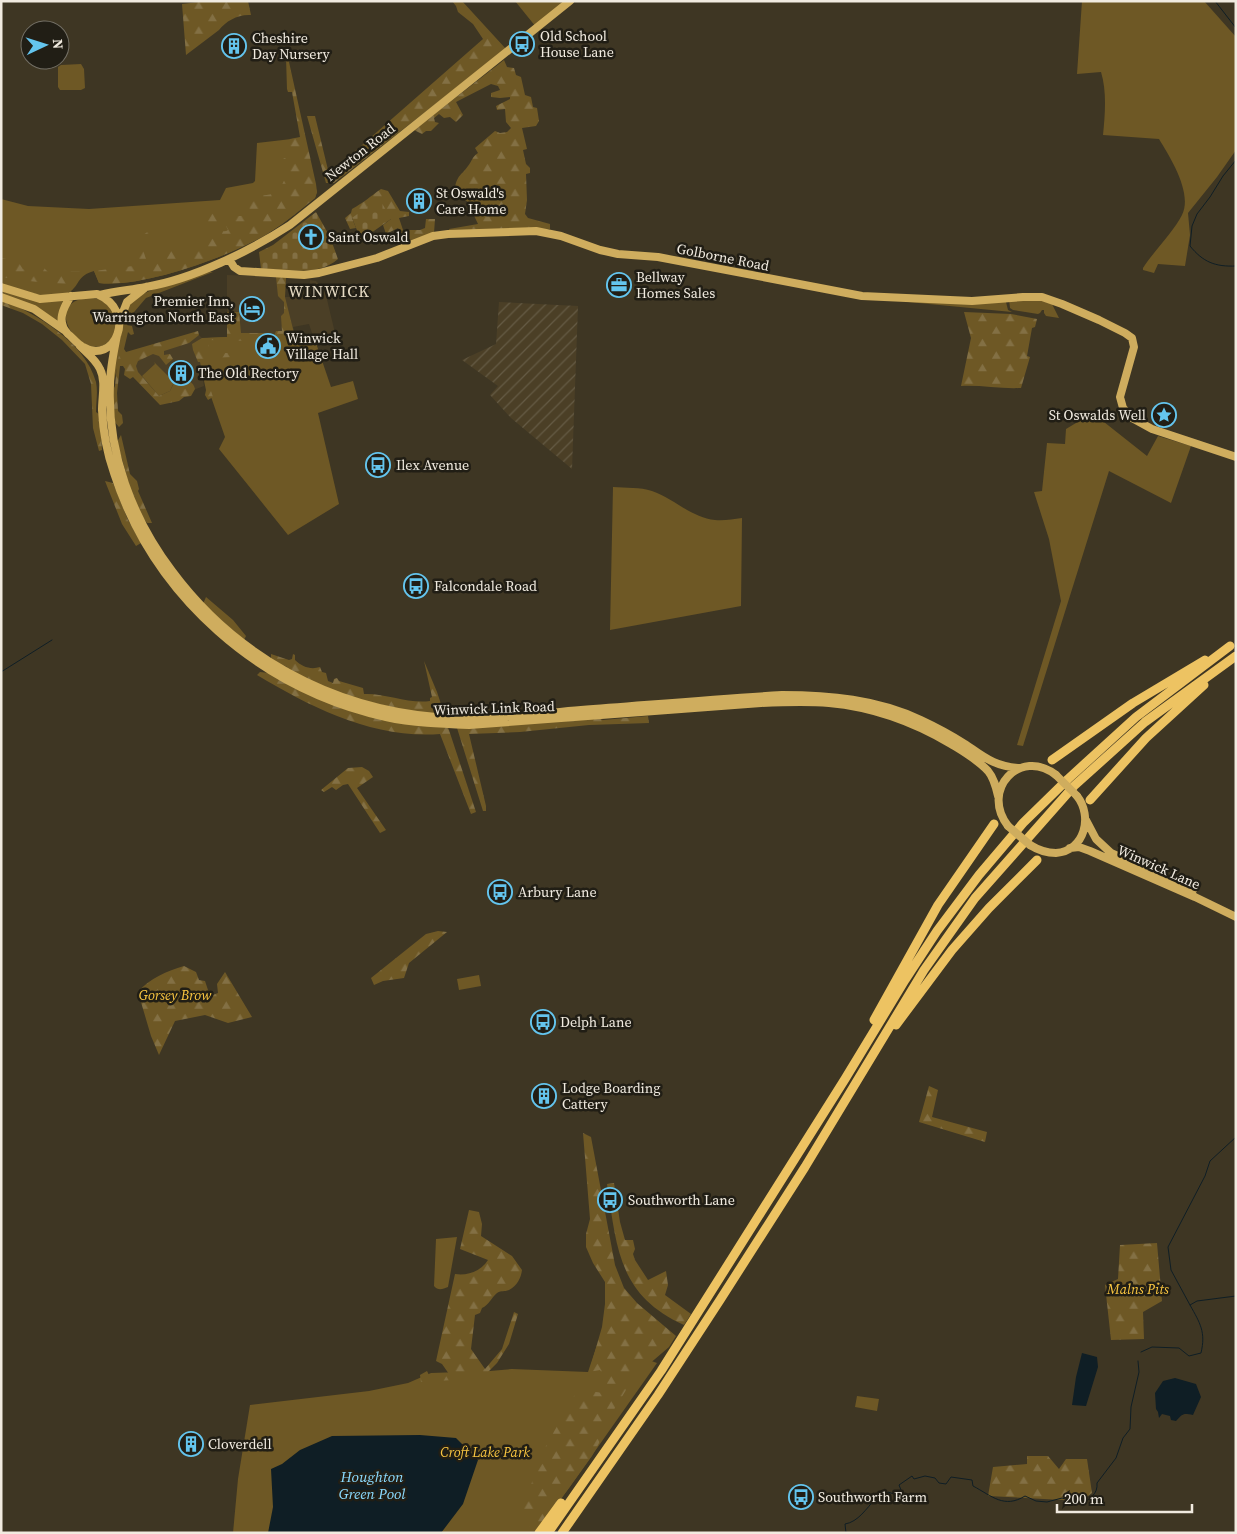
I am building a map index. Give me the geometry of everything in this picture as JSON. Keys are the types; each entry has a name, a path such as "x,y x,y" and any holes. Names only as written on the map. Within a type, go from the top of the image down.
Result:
{"highway":[{"path":"1052,760 1185,670 1233,645"},
{"path":"548,1533 661,1370 846,1079 904,980 978,875 1023,823 1136,717 1233,645"},
{"path":"1090,800 1146,738 1236,656"},
{"path":"562,1533 720,1300 805,1167 924,970 975,898 1074,786 1145,722 1236,656"},
{"path":"846,1079 860,1047 914,945 947,891 994,824"},
{"path":"880,1042 900,1021 952,950 996,901 1037,860"},
{"path":"540,1533 654,1375 661,1370"},
{"path":"540,1533 568,1500 573,1497"}],"main road":[{"name":"Newton Road","path":"100,295 146,287 193,273 259,244 290,225 570,1"},
{"name":"Golborne Road","path":"228,259 234,268 240,271 304,275 364,262 437,235 536,231 561,236 600,250 675,260 862,296 972,301 1023,296 1042,297 1099,320 1132,338 1134,347 1120,397 1123,408 1132,418 1152,429 1236,457"},
{"path":"1,287 40,298 100,295 115,308 120,322 117,335 112,343 101,350 89,350 80,346 65,331 34,309 1,297"},
{"name":"Newton Road","path":"120,322 127,302 146,287"},
{"path":"65,331 62,325 62,314 71,296"},
{"name":"Winwick Link Road","path":"117,335 110,386 111,432 125,483 150,537 183,586 209,614 249,648 299,679 335,695 373,707 409,714 453,717 517,715 733,698 815,695 850,699 886,707 918,719 966,749 988,771 995,784 998,796"},
{"name":"Winwick Link Road","path":"80,346 96,363 102,374 104,428 114,473 132,519 166,576 199,614 225,638 253,660 314,694 349,707 387,717 427,723 469,725 760,702 829,703 893,717 936,735 1000,766 1020,768"},
{"path":"994,824 999,810 998,796 1001,786 1007,777 1020,768 1052,760"},
{"path":"1031,766 1044,768 1056,775 1077,796 1086,816"},
{"path":"1037,860 1070,848 1081,836 1090,800"},
{"path":"999,810 1008,826 1030,845 1046,852 1055,853"},
{"name":"Winwick Lane","path":"1086,816 1096,839 1111,853 1236,911"},
{"name":"Winwick Lane","path":"1070,848 1079,847 1097,853 1194,896 1236,917"}],"shaded area":[{"path":"227,275 286,277 285,297 309,297 310,280 316,281 325,291 335,333 313,336 309,324 293,327 295,334 240,336 238,312 227,312"},
{"path":"499,302 578,306 572,469 511,418 490,395 498,386 462,360 496,344"},
{"path":"199,335 202,338 204,386 159,403 120,359"}],"green space":[{"path":"207,1 248,1 251,15 237,17 229,21 186,55 182,4"},
{"path":"452,1 462,1 506,49 334,183 326,183 307,116 315,116 329,174 483,39 473,24 458,12"},
{"path":"515,1 567,1 536,27"},
{"path":"1082,1 1204,1 1236,37 1236,150 1188,213 1190,235 1185,266 1158,264 1154,273 1143,270 1182,215 1185,206 1185,196 1174,165 1159,139 1103,135 1105,95 1101,72 1077,74"},
{"path":"286,57 289,62 316,184 317,192 315,198 270,232 234,251 187,268 139,281 99,283 94,271 133,266 135,261 132,260 134,249 139,245 143,235 149,231 151,232 143,250 147,262 166,261 167,238 169,237 173,239 176,258 183,258 189,252 194,237 199,234 206,235 205,222 210,214 209,210 204,211 204,207 215,205 222,212 225,219 220,221 217,227 225,231 228,230 225,224 231,220 235,222 234,219 237,216 250,216 249,206 250,200 253,197 270,194 279,189 287,175 284,172 282,161 284,158 291,158 292,155 288,145 289,141 290,139 300,137 292,92 288,92 287,89"},
{"path":"504,60 507,67 514,68 516,75 521,77 525,95 531,97 533,107 537,108 539,121 536,126 522,128 527,149 523,150 526,164 530,168 530,173 526,174 527,200 525,214 528,218 550,224 550,229 517,228 450,232 449,229 478,224 467,201 462,199 455,187 456,183 478,153 475,148 495,131 500,133 507,132 511,128 506,122 505,109 497,110 496,106 510,99 510,97 491,97 491,93 500,90 498,86 491,84 456,102 463,115 456,122 450,117 444,118 439,114 434,118 435,122 439,123 431,131 426,131 422,134 414,130"},
{"path":"81,64 84,69 85,88 81,90 60,90 58,87 58,70 70,70 70,65"},
{"path":"300,138 317,192 315,198 270,232 233,251 187,268 139,281 99,283 94,271 85,275 71,291 64,295 46,296 1,284 1,199 28,206 89,209 220,200 226,188 255,181 257,143"},
{"path":"381,189 388,191 400,211 409,212 409,216 399,218 403,230 420,230 425,228 426,219 435,219 434,233 403,244 398,228 386,234 383,225 391,219 352,218 356,228 350,229 345,218 351,213 352,209"},
{"path":"379,198 391,219 361,240 352,218"},
{"path":"316,212 330,237 338,259 330,265 311,270 261,269 259,252 273,245"},
{"path":"1,258 19,263 23,269 44,268 49,273 81,271 81,276 77,282 70,284 1,277"},
{"path":"213,272 146,298 129,318 113,385 122,321 128,305 142,294 153,289"},
{"path":"276,277 286,277 285,297 295,337 292,338 291,335 274,336 276,331 282,331 281,316 284,313 284,302 278,296"},
{"path":"1,289 66,300 58,322 36,307 1,294"},
{"path":"1,299 44,321 58,331 81,354 96,382 96,412 100,415 102,450 99,451 93,428 91,384 85,364 62,340 42,324 23,313 1,305"},
{"path":"81,299 98,299 106,303 113,313 116,325 115,331 108,342 99,347 89,346 79,340 67,323 66,313 70,305"},
{"path":"1037,299 1052,304 1059,318 1046,316 1044,310 1038,314 1010,308 1009,300"},
{"path":"908,302 1006,302 1008,310 1012,312"},
{"path":"227,312 239,312 241,333 265,333 265,336 250,337 246,341 208,340 209,353 232,353 232,357 209,358 210,388 213,397 208,400 205,395 206,390 200,362 198,362 192,344 202,338 227,337"},
{"path":"964,312 1011,314 1037,319 1035,327 1032,328 1027,356 1030,357 1021,388 961,386 971,338"},
{"path":"126,325 132,326 134,334 131,335 128,332 124,349 126,352 198,331 199,335 189,343 164,351 164,355 170,354 173,359 166,365 159,356 153,354 138,361 136,366 138,372 159,396 170,391 175,381 184,380 192,383 195,389 191,396 184,397 179,401 160,405 133,377 130,379 124,375 125,369 123,366 120,366 117,393 118,411 122,415 123,423 119,427 113,420 112,392 115,386 117,364"},
{"path":"293,334 294,338 309,335 310,341 315,340 331,387 353,381 358,399 318,413 339,504 288,535 219,449 225,437 209,391 207,338"},
{"path":"154,362 174,382 170,391 159,396 142,376 155,364"},
{"path":"1081,420 1104,422 1147,456 1158,436 1191,446 1171,503 1109,471 1023,746 1017,745 1061,601 1049,539 1034,492 1042,491 1047,443 1065,444 1066,429"},
{"path":"121,435 130,474 137,481 138,491 152,523 147,523 141,515 128,484 117,442"},
{"path":"105,481 113,483 128,520 141,543 136,546 122,524"},
{"path":"613,487 638,488 652,491 698,516 715,520 742,518 741,606 610,630"},
{"path":"206,597 233,620 246,636 244,640 203,604"},
{"path":"271,654 289,660 292,659 293,654 295,655 295,660 304,666 310,668 320,667 322,672 326,673 328,681 333,683 334,679 337,678 339,681 363,688 364,694 422,702 430,701 432,697 424,661 444,713 437,715 413,712 352,698 288,671 287,667 271,659"},
{"path":"260,672 269,673 314,697 342,707 448,727 476,812 471,814 440,734 391,732 344,719 278,687 257,675"},
{"path":"648,716 649,723 589,725 520,732 469,734 486,811 483,811 457,728 598,718 603,720"},
{"path":"362,767 369,771 373,777 357,788 386,830 380,833 348,784 336,790 332,787 324,792 321,790 348,768"},
{"path":"438,931 447,932 409,963 404,978 383,981 374,985 371,978 426,934"},
{"name":"Gorsey Brow","path":"184,966 196,972 199,980 205,981 210,996 218,993 217,984 225,972 252,1017 228,1023 205,1015 175,1021 159,1055 151,1036 138,992 159,976"},
{"path":"479,975 481,986 459,990 457,979"},
{"path":"929,1086 938,1090 932,1117 987,1132 985,1142 919,1122"},
{"path":"583,1133 591,1137 615,1265 624,1288 637,1303 676,1336 669,1347 634,1377 607,1421 592,1456 538,1531 527,1525 519,1514 536,1470 541,1465 542,1453 574,1396 580,1390 604,1393 607,1382 600,1370 589,1372 602,1327 605,1282 586,1247 586,1234 590,1219"},
{"path":"614,1183 625,1240 633,1240 635,1260 648,1280 666,1271 668,1285 665,1295 691,1314 684,1325 662,1313 646,1299 633,1284 624,1267 618,1249 607,1184"},
{"path":"469,1210 479,1212 482,1224 481,1236 512,1256 522,1270 520,1279 514,1286 509,1290 497,1293 482,1308 480,1313 475,1315 471,1349 485,1369 502,1349 514,1312 518,1314 509,1344 497,1363 488,1372 453,1380 421,1382 420,1375 427,1371 430,1377 449,1374 442,1364 436,1361 455,1274 474,1272 488,1260 460,1249"},
{"path":"457,1237 448,1287 437,1289 434,1286 436,1239"},
{"name":"Malns Pits","path":"1157,1243 1162,1301 1143,1312 1144,1339 1111,1340 1105,1285 1118,1279 1120,1245"},
{"name":"Croft Lake Park","path":"597,1345 624,1351 657,1363 569,1488 534,1533 233,1533 238,1479 250,1405 369,1391 408,1383 431,1373 512,1369 588,1372"},
{"path":"857,1396 879,1399 877,1411 855,1407"},
{"path":"1027,1456 1048,1456 1059,1469 1066,1459 1087,1459 1092,1493 1081,1501 988,1496 993,1467 1027,1464"}],"water":[{"path":"1082,1353 1097,1357 1098,1367 1086,1406 1072,1405"},
{"path":"1175,1378 1196,1384 1201,1397 1193,1415 1183,1415 1176,1421 1171,1420 1170,1416 1162,1414 1159,1418 1156,1409 1155,1393 1163,1381"},
{"name":"Houghton Green Pool","path":"420,1435 456,1438 478,1460 463,1504 441,1533 268,1533 273,1507 271,1469 282,1464 300,1450 332,1436"}],"waterway":[{"path":"1215,1 1236,28"},
{"path":"1236,160 1197,214 1192,226 1190,246 1205,260 1222,266 1236,266"},
{"path":"1,672 52,640"},
{"path":"1190,1305 1171,1270 1168,1247 1205,1176 1210,1161 1236,1137"},
{"path":"1141,1352 1152,1347 1179,1348 1189,1356 1201,1353 1203,1339 1201,1328 1190,1305 1197,1301 1236,1296"},
{"path":"846,1533 845,1524 858,1518 875,1499 879,1501 884,1500 888,1492 897,1495 901,1490 899,1485 912,1476 914,1479 925,1476 935,1478 939,1483 946,1484 951,1477 972,1480 973,1486 998,1500 1004,1501 1018,1500 1025,1496 1036,1501 1047,1502 1062,1498 1081,1504 1095,1493 1097,1483 1116,1458 1123,1438 1130,1429 1131,1407 1139,1372 1138,1361"}],"place":[{"name":"Old School House Lane","path":"522,44"},
{"name":"Cheshire Day Nursery","path":"234,46"},
{"name":"St Oswald's Care Home","path":"419,201"},
{"name":"Saint Oswald","path":"311,237"},
{"name":"Bellway Homes Sales","path":"619,285"},
{"name":"Premier Inn, Warrington North East","path":"252,309"},
{"name":"Winwick Village Hall","path":"268,346"},
{"name":"The Old Rectory","path":"181,373"},
{"name":"St Oswalds Well","path":"1164,415"},
{"name":"Ilex Avenue","path":"378,465"},
{"name":"Falcondale Road","path":"416,586"},
{"name":"Arbury Lane","path":"500,892"},
{"name":"Delph Lane","path":"543,1022"},
{"name":"Lodge Boarding Cattery","path":"544,1096"},
{"name":"Southworth Lane","path":"610,1200"},
{"name":"Cloverdell","path":"191,1444"},
{"name":"Southworth Farm","path":"801,1497"}],"district":[{"name":"WINWICK","path":"329,291"}]}
